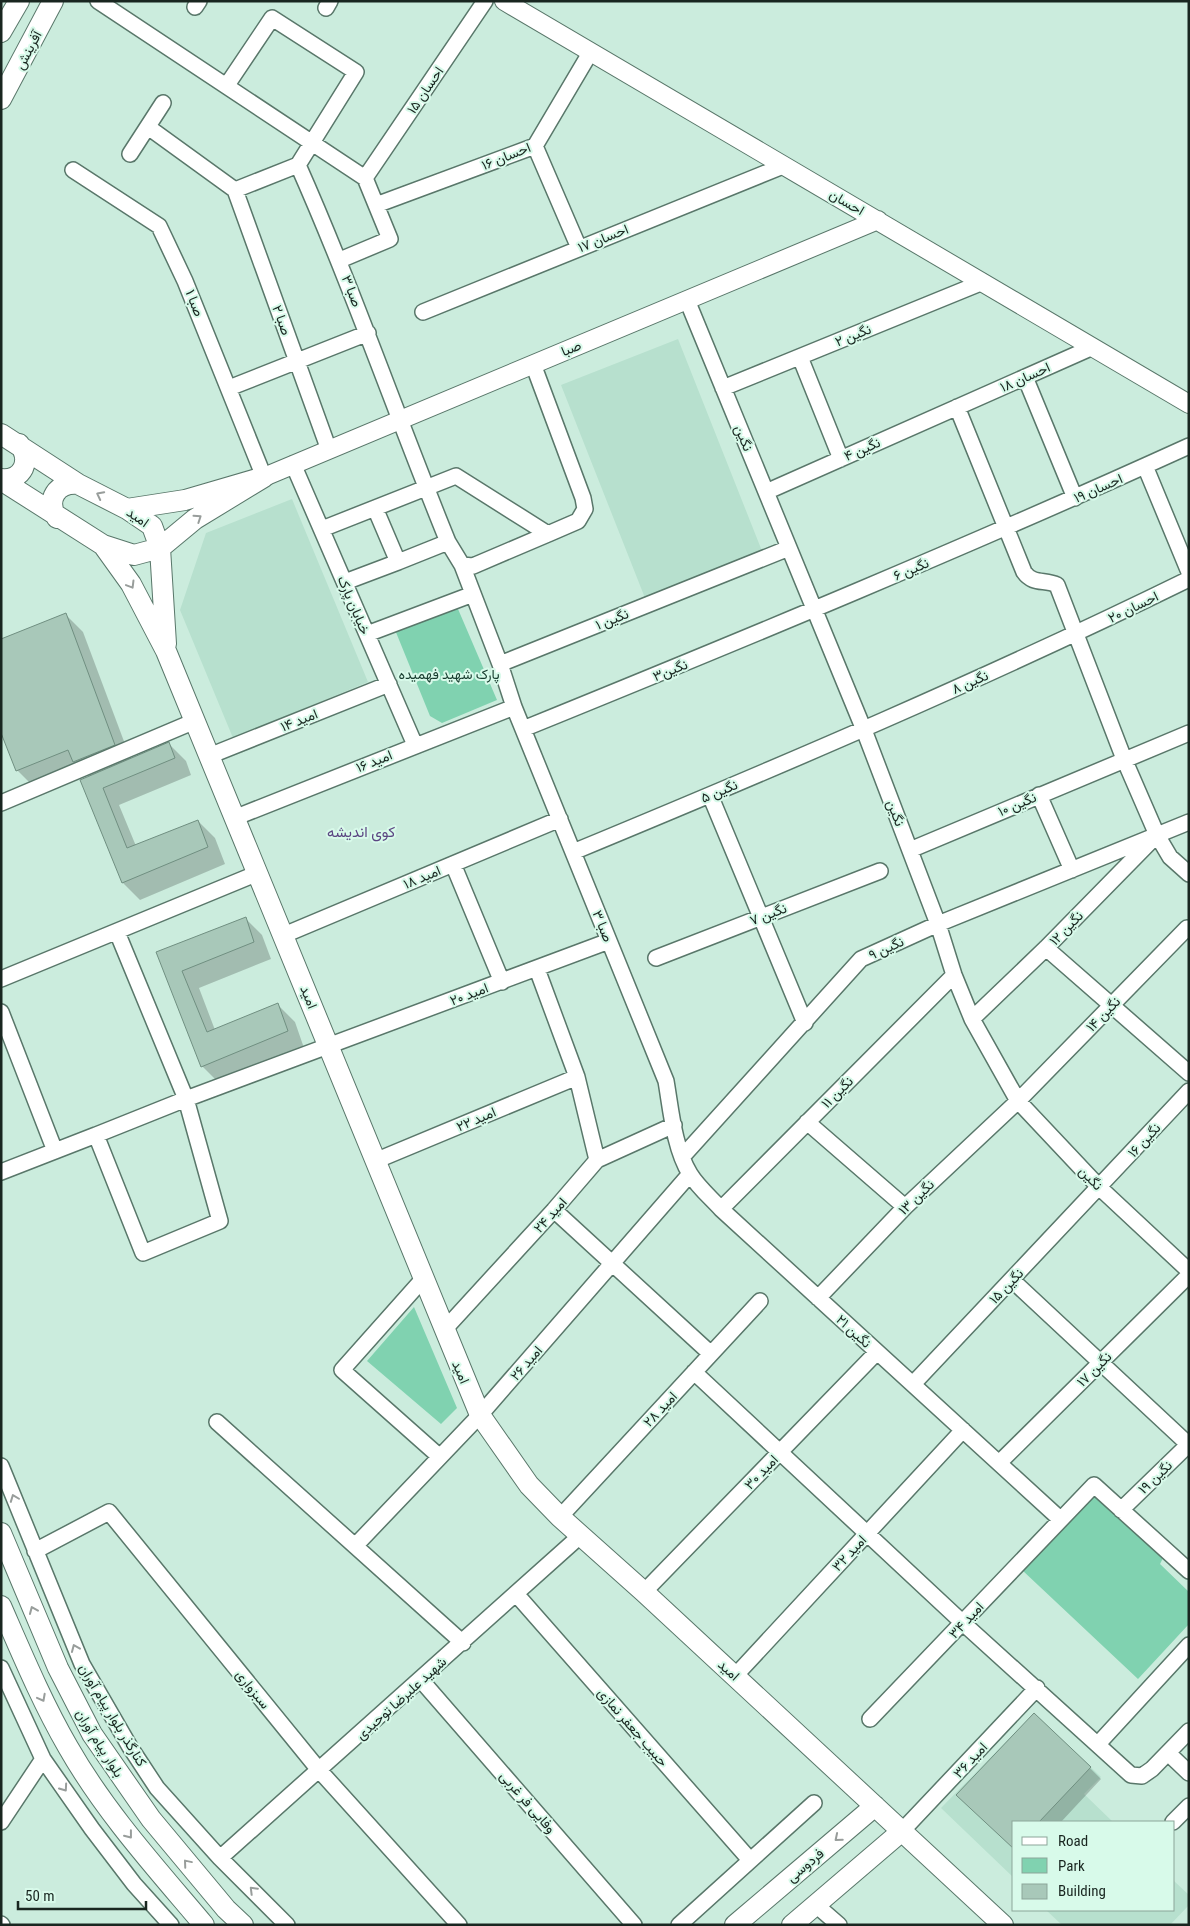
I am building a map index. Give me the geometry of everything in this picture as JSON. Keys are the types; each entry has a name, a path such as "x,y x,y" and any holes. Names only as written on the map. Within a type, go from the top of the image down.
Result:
{"main road":[{"path":"1,32 19,1"},
{"name":"آفرینش","path":"1,99 53,1"},
{"name":"امید","path":"1,434 20,444 78,484 126,509 152,526 160,548 166,651 480,1415 529,1485 560,1517 644,1592 1003,1925"},
{"path":"1,480 16,477 24,467 26,455 20,444"},
{"path":"126,509 185,500 264,477"},
{"path":"1,480 57,518 103,544 134,555 160,548 195,519 264,477"},
{"path":"57,518 52,505 55,493 65,485 78,484"},
{"path":"103,544 131,584 166,651"},
{"name":"بلوار پیام آوران","path":"1,1533 58,1668 92,1734 151,1819 226,1909 243,1925"},
{"name":"بلوار پیام آوران","path":"1,1606 32,1679 68,1747 102,1800 151,1863 204,1925"},
{"name":"فردوسی","path":"735,1925 875,1806"},
{"path":"792,1925 902,1831"}],"street":[{"path":"98,1 365,178 390,240 340,260"},
{"name":"احسان ۱۵","path":"365,178 485,1"},
{"name":"احسان","path":"504,1 1189,404"},
{"path":"148,127 235,190 298,165 356,72 272,18 227,85"},
{"name":"احسان ۱۶","path":"376,205 535,146 590,53"},
{"path":"130,154 163,103"},
{"path":"535,146 579,248"},
{"name":"صبا ۳","path":"298,165 340,260 399,420 448,542 457,560 462,565 500,664"},
{"name":"احسان ۱۷","path":"423,312 783,166"},
{"name":"صبا ۱","path":"73,170 159,226 185,280 264,477"},
{"name":"صبا ۲","path":"235,190 329,450"},
{"name":"صبا","path":"264,477 878,220"},
{"name":"نگین ۲","path":"723,388 983,282"},
{"name":"نگین","path":"687,300 864,730 972,1019 1018,1101 1100,1188 1189,1271"},
{"path":"229,388 368,333"},
{"name":"احسان ۱۸","path":"957,407 1093,347"},
{"path":"800,357 841,459"},
{"path":"462,565 473,566 578,521 586,509 584,498 533,364"},
{"path":"1025,377 1075,498"},
{"path":"957,407 1006,529 1028,578 1057,585 1124,759 1157,835 1170,856 1189,874"},
{"name":"نگین ۴","path":"766,492 957,407"},
{"name":"احسان ۱۹","path":"1006,529 1189,446"},
{"name":"خیابان پارک","path":"294,464 415,745"},
{"path":"1145,466 1189,572"},
{"path":"322,529 456,476 548,534"},
{"path":"375,508 398,562"},
{"name":"نگین ۶","path":"816,610 1006,529"},
{"path":"345,582 448,542"},
{"name":"نگین ۱","path":"500,664 789,548"},
{"name":"احسان ۲۰","path":"1077,634 1189,580"},
{"path":"367,634 473,594"},
{"name":"نگین۳","path":"523,729 816,610"},
{"name":"نگین ۸","path":"864,730 1077,634"},
{"path":"500,664 523,729"},
{"name":"امید ۱۴","path":"209,756 389,684"},
{"name":"امید ۱۶","path":"234,818 514,707"},
{"path":"1,803 195,721"},
{"name":"صبا ۳","path":"523,729 666,1080 674,1125"},
{"name":"نگین ۵","path":"573,852 864,730"},
{"name":"نگین ۱۰","path":"910,850 1189,733"},
{"path":"710,795 805,1023"},
{"path":"1039,795 1072,870"},
{"name":"امید ۱۸","path":"284,935 560,819"},
{"name":"نگین ۹","path":"682,1156 805,1023 861,959 938,924 1189,822"},
{"name":"نگین ۱۲","path":"972,1019 1046,948 1157,835"},
{"path":"453,864 502,982"},
{"name":"نگین ۷","path":"656,958 880,871"},
{"path":"1,979 258,873"},
{"name":"نگین ۱۴","path":"1018,1101 1187,928"},
{"path":"96,1135 143,1252 220,1221 186,1099 117,932"},
{"name":"امید ۲۰","path":"1,1172 186,1099 610,941"},
{"path":"1046,948 1189,1073"},
{"path":"537,969 577,1077 597,1160"},
{"name":"نگین ۱۱","path":"720,1209 954,975"},
{"path":"1,1012 55,1151"},
{"name":"امید ۲۲","path":"375,1161 577,1077"},
{"name":"نگین ۱۶","path":"1100,1188 1189,1091"},
{"name":"نگین ۱۳","path":"818,1298 905,1207 1018,1101"},
{"path":"807,1122 905,1207"},
{"name":"نگین ۲۱","path":"674,1125 682,1156 690,1174 720,1209 1060,1519"},
{"name":"امید ۲۴","path":"444,1330 597,1160 674,1125"},
{"name":"امید ۲۶","path":"355,1546 480,1415 690,1174"},
{"name":"نگین ۱۵","path":"913,1384 1100,1188"},
{"path":"554,1210 710,1354"},
{"name":"نگین ۱۷","path":"999,1463 1189,1275"},
{"path":"423,1279 342,1370 440,1457"},
{"path":"1012,1280 1188,1445"},
{"name":"امید ۲۸","path":"560,1517 760,1301"},
{"name":"امید ۳۰","path":"644,1592 877,1352"},
{"path":"694,1372 963,1623 1131,1775 1142,1776 1189,1731"},
{"path":"217,1422 463,1643"},
{"name":"امید ۳۲","path":"735,1676 963,1430"},
{"name":"نگین ۱۹","path":"1121,1510 1188,1445"},
{"name":"کنارگذر بلوار پیام آوران","path":"1,1466 34,1551 82,1664 130,1747 157,1788 220,1858 287,1925"},
{"name":"امید ۳۴","path":"870,1719 1094,1485 1121,1510"},
{"path":"1121,1510 1184,1562"},
{"name":"سبزواری","path":"34,1551 109,1512 319,1770 459,1925"},
{"name":"شهید علیرضا توحیدی","path":"220,1858 517,1595 580,1536"},
{"name":"حبیب جعفر نمازی","path":"517,1595 750,1860"},
{"path":"1098,1744 1189,1645"},
{"path":"1,1668 44,1759 92,1829 134,1884 171,1925"},
{"name":"وفایی فر غربی","path":"421,1680 634,1925"},
{"name":"امید ۳۶","path":"902,1831 1037,1688"},
{"path":"1168,1753 1189,1773"},
{"path":"1,1822 8,1797 44,1759"},
{"path":"679,1925 814,1803"},
{"path":"1175,1821 1189,1806"},
{"path":"816,1905 838,1925"}],"shaded area":[{"path":"678,339 762,551 645,598 561,385"},
{"path":"292,499 368,682 233,738 180,610 206,533"},
{"path":"1034,1713 1101,1777 1084,1794 1112,1821 1012,1821 1012,1876 941,1808"},
{"path":"1175,1882 1189,1895 1189,1905 1170,1925 1062,1925 1047,1911 1175,1911"}],"green space":[{"name":"پارک شهید فهمیده","path":"452,595 497,700 442,723 430,716 391,620"},
{"path":"414,1307 457,1408 441,1424 367,1361"},
{"path":"1093,1494 1164,1556 1160,1564 1189,1592 1189,1624 1138,1679 1022,1570"}],"building":[{"path":"66,613 115,745 73,762 68,750 16,771 1,733 1,639"},
{"path":"169,742 175,758 103,788 127,848 198,820 208,847 122,883 80,780"},
{"path":"246,917 254,942 182,971 207,1032 278,1003 288,1031 201,1067 156,952"},
{"path":"1034,1713 1091,1767 1040,1821 1012,1821 1012,1847 956,1795"}],"district":[{"name":"کوی اندیشه","path":"361,832"}]}
